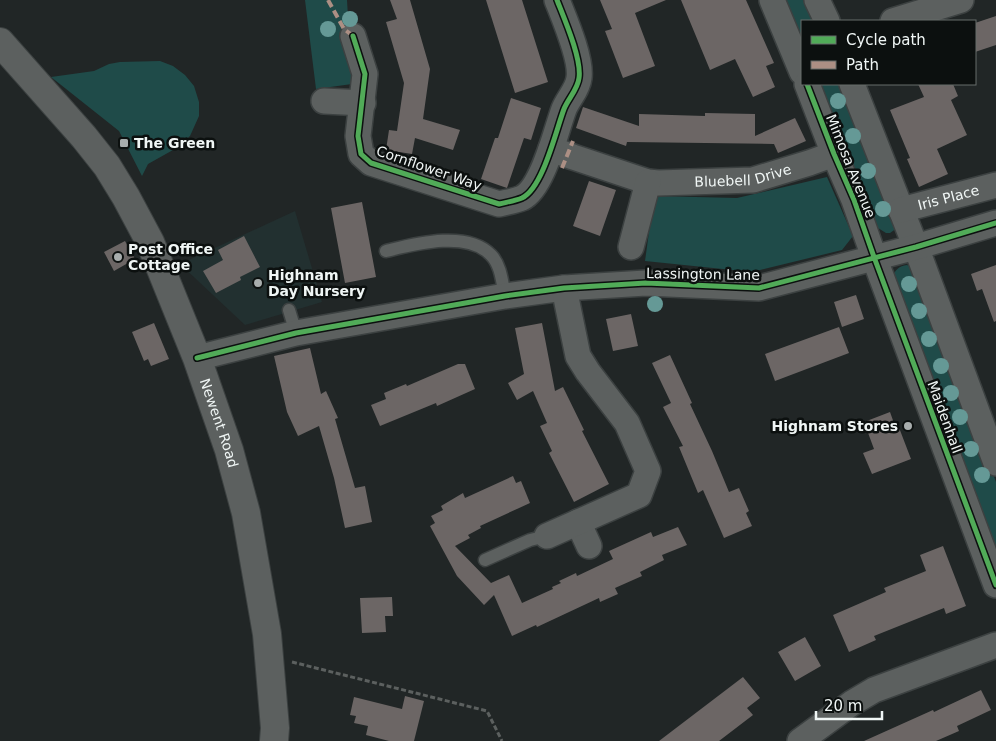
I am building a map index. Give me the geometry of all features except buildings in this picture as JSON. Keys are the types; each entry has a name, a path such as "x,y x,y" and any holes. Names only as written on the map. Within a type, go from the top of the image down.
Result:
{"main road":[{"name":"Newent Road","path":"0,42 84,137 107,166 150,242 197,358 229,450 246,513 267,634 275,728 274,741"}],"street":[{"name":"Cornflower Way","path":"353,36 365,74 358,136 362,154 371,163 499,204 523,198 539,178 565,107 579,78 578,64 568,28 557,0"},
{"path":"772,0 800,59"},
{"path":"817,0 826,20"},
{"path":"896,20 960,0"},
{"name":"Mimosa Avenue","path":"807,85 854,200 874,257"},
{"path":"852,85 916,247 996,463"},
{"path":"324,101 363,103"},
{"name":"Bluebell Drive","path":"551,149 648,182 658,183 753,180 834,154"},
{"path":"631,247 648,182"},
{"name":"Iris Place","path":"901,210 996,186"},
{"name":"Lassington Lane","path":"197,358 296,333 505,296 564,288 646,283 760,288 916,247 996,223"},
{"name":"Maidenhall","path":"874,257 996,585"},
{"path":"548,536 640,494 648,471 627,423 578,356 564,288"},
{"path":"578,522 589,546"},
{"path":"800,741 852,703 874,690 996,645"}],"lane":[{"path":"386,251 428,242 473,243 491,255 499,269 505,296"},
{"path":"289,310 296,333"},
{"path":"485,560 530,540 548,536"}],"path":[{"path":"269,656 487,711 502,741"}],"shaded area":[{"path":"305,0 347,0 352,84 316,89"},
{"path":"783,0 809,0 817,20 801,20 801,36"},
{"path":"160,61 173,66 185,75 194,86 199,102 199,116 190,136 173,150 148,164 142,176 119,131 51,77 94,71 109,64 120,62"},
{"path":"818,85 843,85 897,228 890,233 886,233 878,228"},
{"path":"827,177 853,236 842,250 752,272 645,261 654,196 737,198"},
{"name":"Highnam Day Nursery","path":"295,211 322,302 245,325 180,264"},
{"path":"907,265 911,267 921,282 996,482 996,553 893,276 898,269"}],"marked path":[{"path":"328,0 344,29 353,36"},
{"path":"562,168 573,141"}],"cycle path":[{"path":"353,36 365,74 358,136 361,154 371,163 499,204 522,198 530,192 536,183 548,158 564,109 578,82 578,60 557,0"},
{"path":"807,85 854,200 996,585"},
{"path":"197,358 296,333 505,296 564,288 646,283 759,288 916,247 996,223"}],"place":[{"name":"The Green","path":"124,143"},
{"name":"Post Office Cottage","path":"118,257"},
{"name":"Highnam Day Nursery","path":"258,283"},
{"name":"Highnam Stores","path":"908,426"}]}
